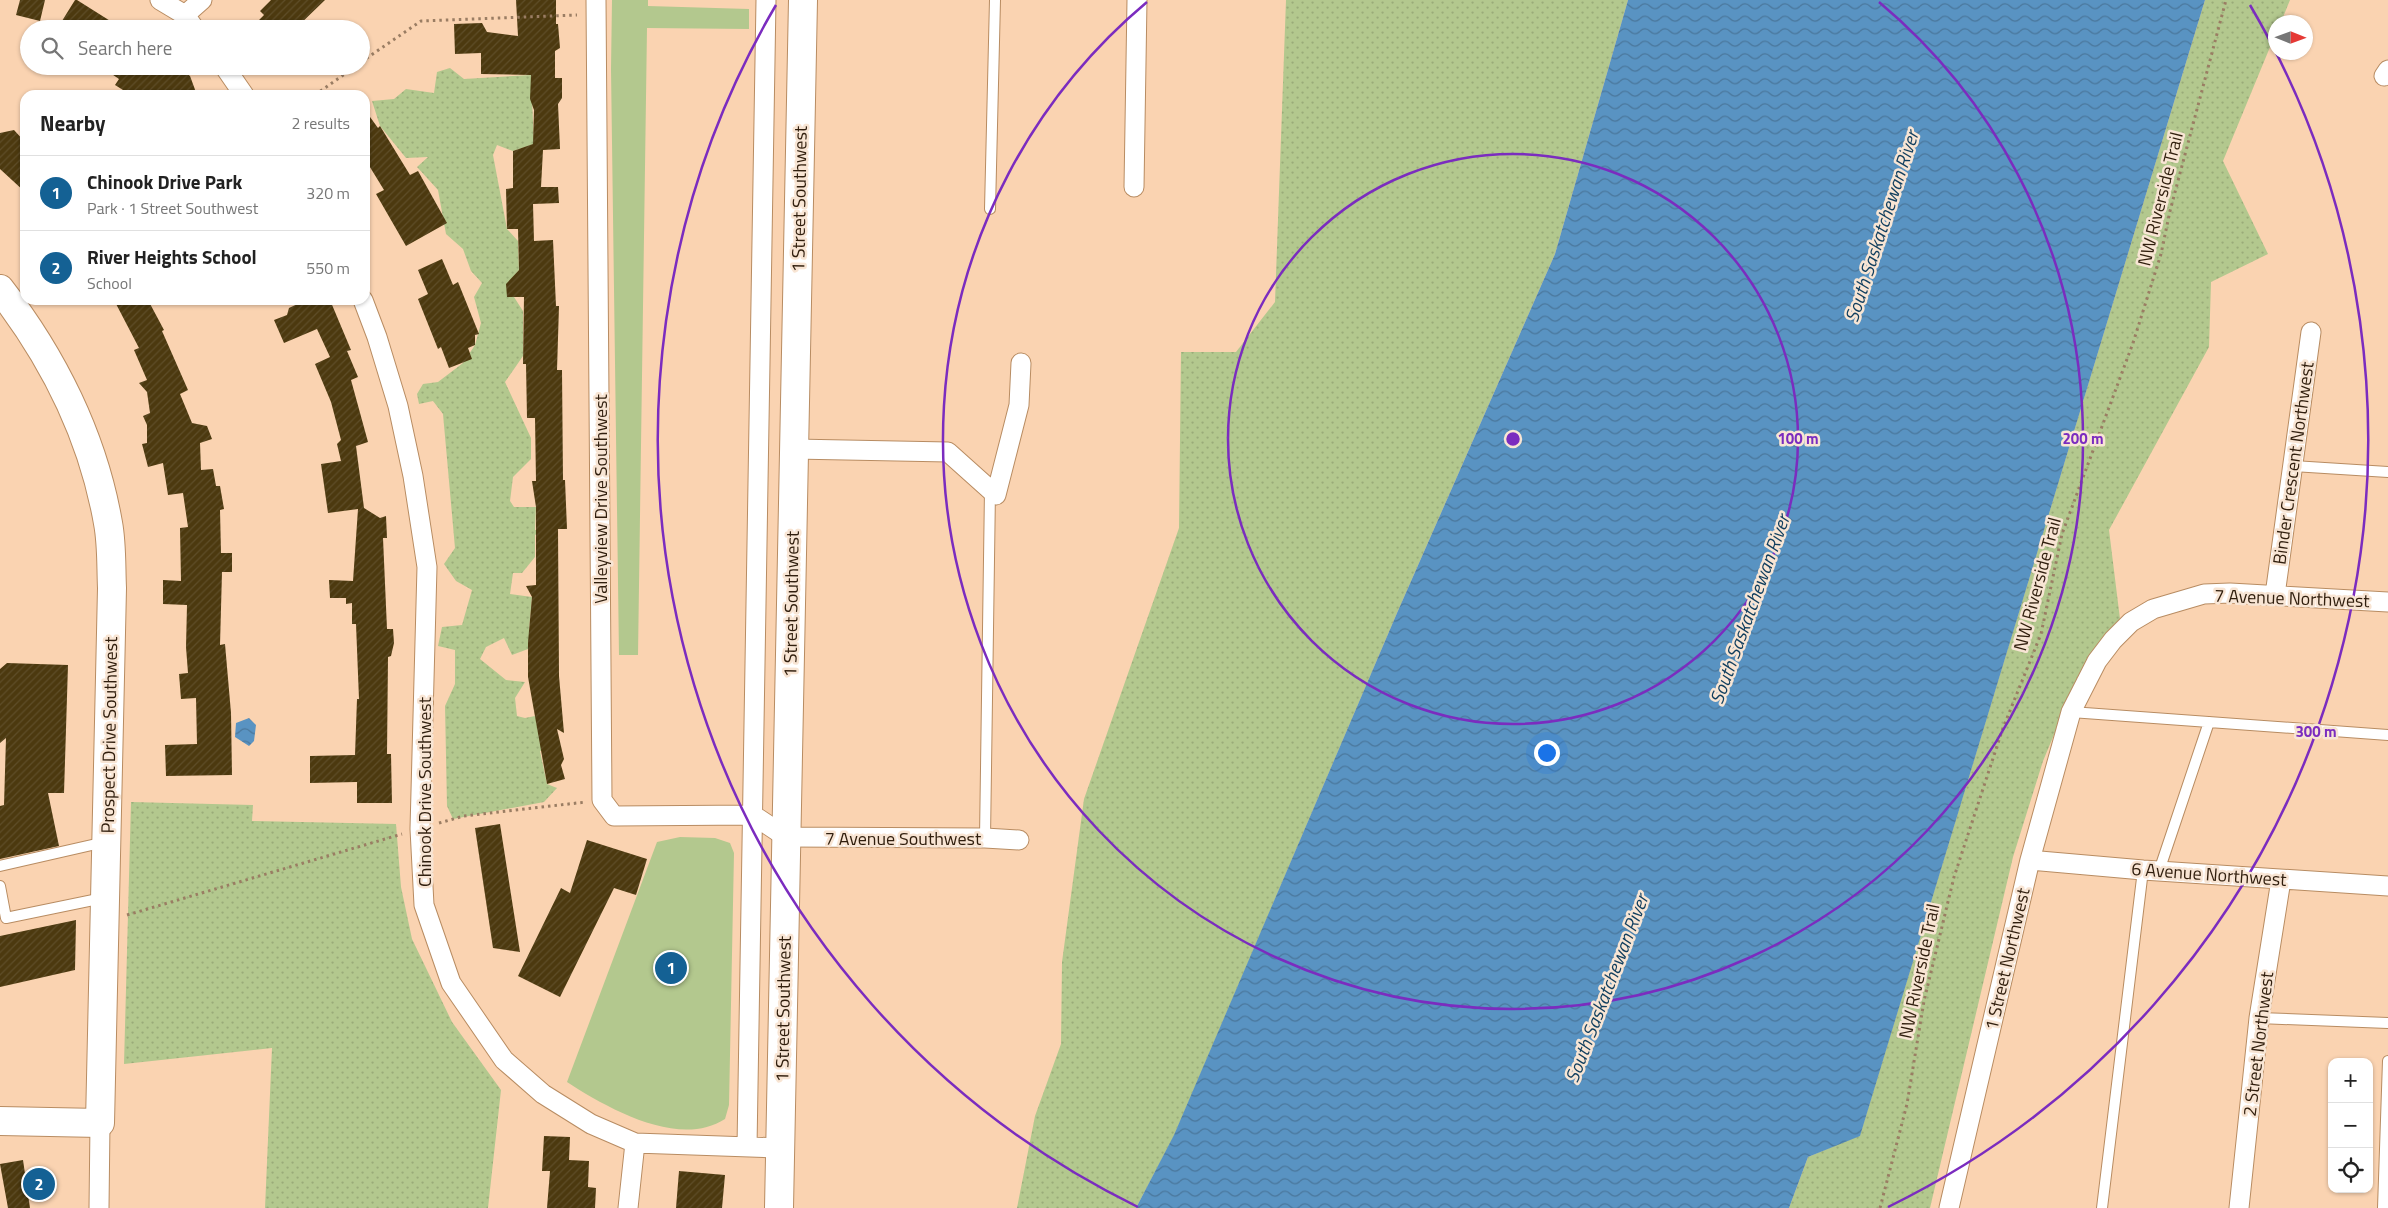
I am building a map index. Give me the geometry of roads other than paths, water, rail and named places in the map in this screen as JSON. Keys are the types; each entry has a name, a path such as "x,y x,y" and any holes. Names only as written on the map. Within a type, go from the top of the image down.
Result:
{"street":[{"path":"160,0 187,20"},
{"path":"191,20 202,0"},
{"name":"1 Street Southwest","path":"747,1147 766,0"},
{"name":"1 Street Southwest","path":"779,1208 803,0"},
{"path":"1134,187 1137,0"},
{"name":"Valleyview Drive Southwest","path":"596,7 602,800 614,816 752,815"},
{"path":"230,75 241,90"},
{"name":"Prospect Drive Southwest","path":"9,305 57,374 78,418 93,465 108,523 112,588 99,1208"},
{"name":"Chinook Drive Southwest","path":"365,305 377,336 398,406 413,476 427,567 420,829 424,905 451,982 504,1060 543,1094 591,1124 634,1143 780,1148"},
{"name":"Binder Crescent Northwest","path":"2275,595 2311,332"},
{"path":"794,448 948,452 996,495 1019,405 1021,364"},
{"name":"7 Avenue Northwest","path":"2071,712 2097,662 2112,640 2131,622 2153,609 2204,594 2275,595 2388,602"},
{"name":"1 Street Northwest","path":"1949,1208 2030,860 2071,712"},
{"path":"752,815 786,837"},
{"name":"7 Avenue Southwest","path":"786,837 985,838 1019,840"},
{"name":"6 Avenue Northwest","path":"2030,860 2151,871 2388,886"},
{"name":"2 Street Northwest","path":"2239,1208 2259,1018 2280,880"},
{"path":"0,1121 100,1123"},
{"path":"628,1208 634,1143"}],"lane":[{"path":"990,209 995,0"},
{"path":"2292,466 2388,472"},
{"path":"985,838 990,490"},
{"path":"2071,712 2388,735"},
{"path":"2102,1208 2151,871 2209,722"},
{"path":"0,866 106,842"},
{"path":"0,886 6,918 105,909"},
{"path":"2259,1018 2388,1023"},
{"path":"2383,1208 2388,1061"}],"water":[{"name":"South Saskatchewan River","path":"1628,0 2205,0 1860,1136 1808,1157 1789,1208 1136,1208 1174,1135 1397,613 1555,254"},
{"path":"249,718 256,725 254,741 249,746 235,737 236,723"}],"place":[{"name":"Chinook Drive Park","path":"671,968"},
{"name":"River Heights School","path":"39,1184"}]}
